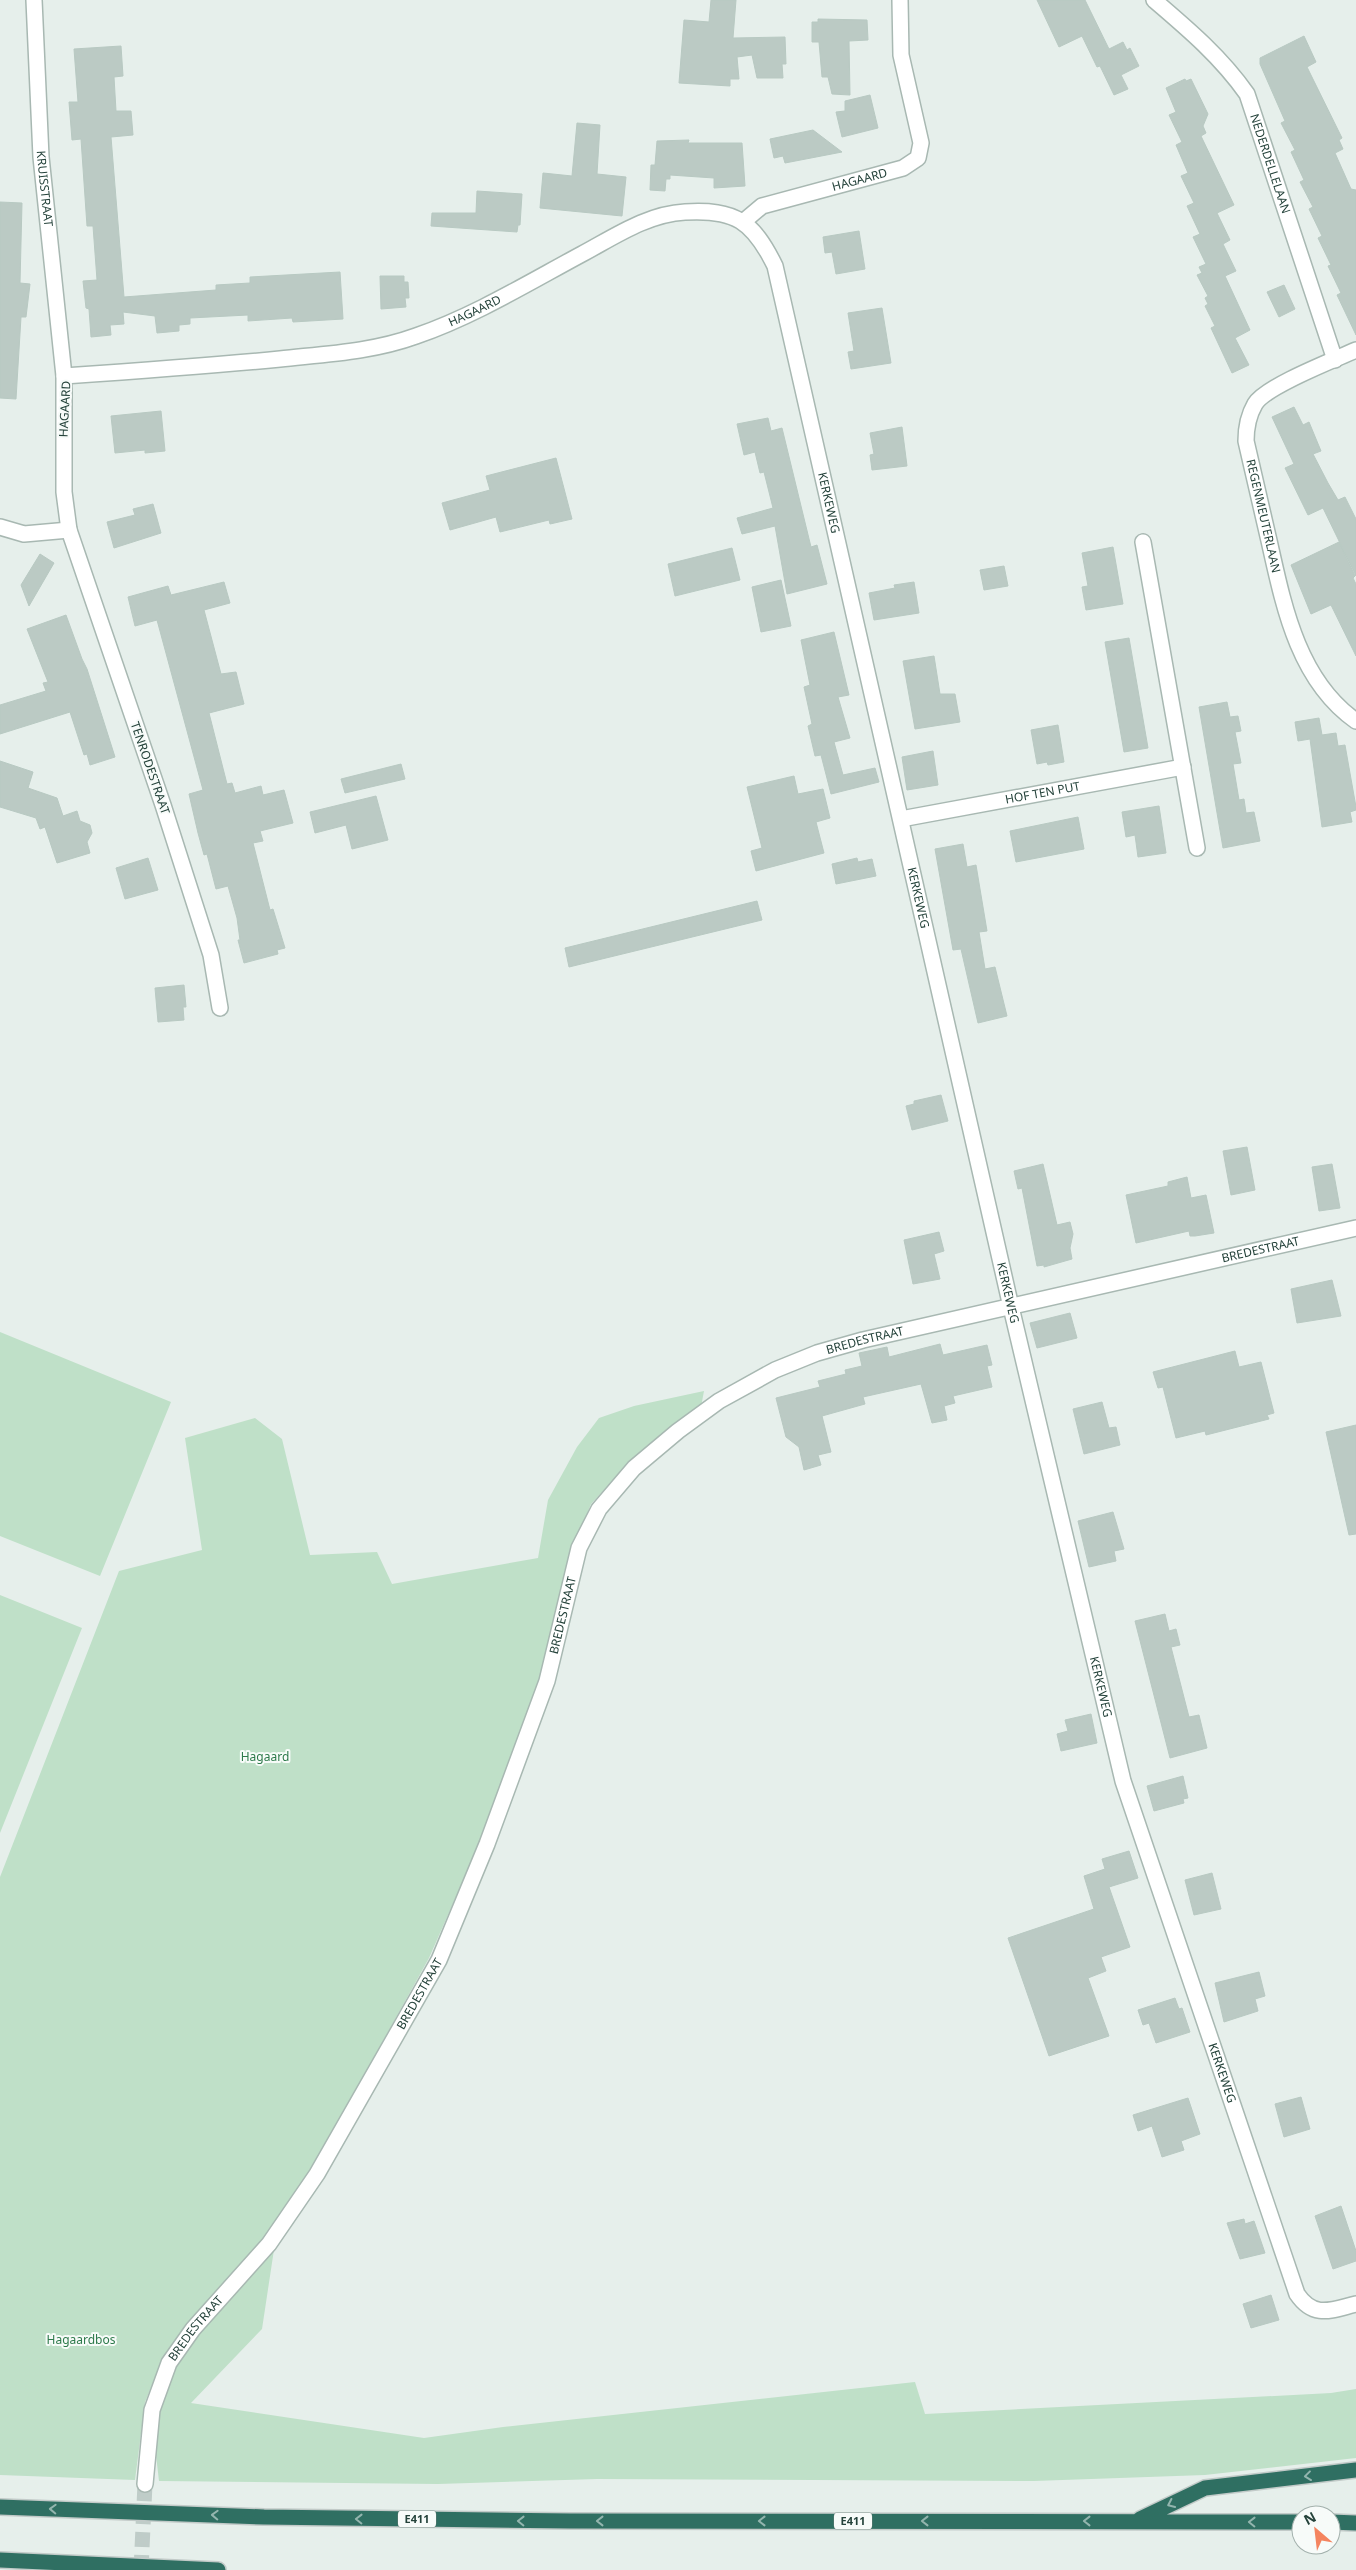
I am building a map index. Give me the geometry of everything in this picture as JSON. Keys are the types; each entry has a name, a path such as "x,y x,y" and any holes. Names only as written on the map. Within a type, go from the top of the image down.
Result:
{"highway":[{"path":"1136,2520 1205,2488 1356,2470"},
{"name":"E411","path":"0,2507 264,2517 570,2522 1136,2520 1291,2522"},
{"path":"1341,2522 1356,2522"},
{"path":"0,2560 218,2570"}],"street":[{"name":"KRUISSTRAAT","path":"34,0 41,157 64,376"},
{"name":"HAGAARD","path":"69,530 64,492 64,376 368,350 416,336 461,318 645,221 682,212 716,212 743,222 762,206 903,168 918,158 921,143 901,55 900,0"},
{"name":"NEDERDELLELAAN","path":"1154,0 1203,42 1233,75 1247,94 1335,360"},
{"name":"KERKEWEG","path":"743,222 762,239 775,266 1011,1307 1123,1781 1294,2285 1304,2304 1315,2310 1325,2311 1356,2304"},
{"name":"REGENMEUTERLAAN","path":"1356,350 1274,388 1255,403 1246,425 1246,441 1288,621 1302,655 1323,688 1356,721"},
{"path":"0,527 24,534 69,530"},
{"name":"TENRODESTRAAT","path":"69,530 163,805 211,955 220,1008"},
{"path":"1143,542 1196,848"},
{"name":"HOF TEN PUT","path":"901,819 1183,767"},
{"name":"BREDESTRAAT","path":"145,2484 147,2444 152,2410 169,2364 193,2329 269,2244 317,2174 439,1960 487,1844 547,1681 579,1548 599,1509 634,1468 678,1431 719,1401 775,1370 817,1352 1356,1228"}],"green space":[{"path":"0,1332 171,1402 100,1576 0,1536"},
{"name":"Hagaard","path":"704,1391 701,1407 672,1426 627,1465 591,1504 573,1548 543,1678 480,1842 429,1958 311,2171 266,2235 188,2323 159,2368 145,2402 135,2480 0,2475 0,1877 119,1571 202,1550 185,1438 255,1418 282,1439 310,1555 377,1552 392,1584 538,1558 548,1500 577,1447 599,1418 634,1406"},
{"path":"0,1595 82,1628 0,1833"},
{"path":"275,2243 262,2329 191,2403 424,2438 503,2427 915,2382 925,2414 1331,2393 1356,2389 1356,2458 1205,2475 1034,2481 597,2479 438,2484 159,2481 154,2438 164,2388 176,2361"}],"building":[{"path":"711,0 736,0 733,38 785,37 786,64 782,64 783,78 757,78 752,55 737,57 739,79 730,79 730,86 679,83 684,20 709,22"},
{"path":"1037,0 1085,0 1109,49 1123,42 1127,50 1130,48 1139,66 1121,75 1128,89 1114,95 1100,66 1097,67 1082,36 1059,47"},
{"path":"818,19 867,20 868,40 849,41 850,95 832,94 828,77 822,77 819,42 812,42 812,22 818,22"},
{"path":"1304,36 1316,62 1307,67 1342,138 1339,140 1343,149 1335,153 1351,189 1356,190 1356,335 1337,295 1341,293 1328,266 1331,265 1318,238 1322,236 1309,209 1313,207 1300,182 1304,180 1291,152 1295,150 1281,123 1285,121 1260,64 1260,58"},
{"path":"121,46 123,76 114,77 116,111 131,111 133,135 111,137 124,297 216,290 216,285 250,283 250,277 340,272 343,319 293,322 292,318 248,321 248,315 190,318 190,324 179,325 179,331 157,333 155,316 123,312 124,324 110,325 111,335 91,337 89,309 86,308 83,281 97,280 93,226 87,226 81,139 72,140 69,102 78,102 74,49"},
{"path":"1185,79 1186,81 1191,79 1208,114 1203,126 1206,133 1201,136 1234,205 1217,213 1230,240 1223,244 1236,271 1225,276 1250,330 1235,338 1249,365 1232,373 1211,328 1215,326 1205,306 1208,304 1205,298 1208,296 1197,275 1202,273 1199,267 1206,264 1193,237 1200,234 1187,206 1194,203 1181,176 1188,173 1176,145 1182,142 1169,115 1176,112 1166,88"},
{"path":"870,95 878,128 842,137 836,112 845,111 845,101"},
{"path":"577,123 600,125 597,174 626,177 622,216 540,208 543,173 572,176"},
{"path":"813,130 842,152 785,163 783,156 774,158 770,139"},
{"path":"689,140 688,143 742,143 745,186 714,188 714,178 670,175 670,179 666,179 665,191 650,190 651,165 655,165 657,141"},
{"path":"477,191 522,194 520,225 518,225 517,232 431,226 432,213 476,213"},
{"path":"0,202 22,203 20,283 30,284 26,317 21,317 16,399 0,398"},
{"path":"859,231 865,269 836,274 832,252 825,253 823,237"},
{"path":"380,276 404,276 404,282 408,282 409,298 405,298 406,307 381,309"},
{"path":"1284,285 1295,309 1279,317 1267,292"},
{"path":"882,308 891,363 851,369 848,352 854,351 848,313"},
{"path":"1294,407 1303,425 1309,422 1321,451 1313,454 1328,483 1338,500 1345,497 1356,519 1356,576 1323,508 1308,515 1285,468 1294,464 1272,417"},
{"path":"161,411 165,451 145,453 145,450 115,453 111,416"},
{"path":"768,418 771,431 782,428 811,547 817,545 827,584 787,594 775,526 742,534 737,518 773,508 764,472 760,473 755,452 744,455 737,424"},
{"path":"902,427 907,466 872,470 870,455 874,454 870,433"},
{"path":"556,458 572,519 550,524 549,520 500,532 496,517 450,530 442,503 490,490 486,476"},
{"path":"153,504 161,533 114,548 107,522 135,515 133,509"},
{"path":"1339,542 1355,576 1353,578 1356,584 1356,656 1331,605 1311,614 1291,565"},
{"path":"1113,547 1123,604 1086,610 1082,587 1088,586 1082,553"},
{"path":"732,548 740,580 675,596 668,564"},
{"path":"40,554 54,563 29,606 21,585"},
{"path":"1004,566 1008,586 984,590 980,570"},
{"path":"781,580 791,626 761,632 752,587"},
{"path":"224,582 230,603 204,610 221,674 236,672 244,704 209,713 227,784 232,783 235,793 261,786 263,795 284,790 293,823 260,831 263,841 253,843 270,910 273,909 285,948 277,950 278,954 244,963 238,940 240,940 237,918 228,886 216,889 207,854 204,855 198,833 189,794 203,790 157,620 135,626 128,597 168,586 171,595"},
{"path":"914,582 919,613 874,620 869,593 895,588 894,585"},
{"path":"66,615 87,669 115,757 90,765 87,754 84,755 70,712 0,734 0,705 46,691 43,683 48,682 27,629"},
{"path":"834,632 849,695 838,697 850,738 834,742 843,775 875,768 879,782 831,794 821,755 815,756 808,726 812,724 804,687 810,685 801,640"},
{"path":"1129,638 1148,748 1124,752 1105,642"},
{"path":"934,656 940,694 955,694 960,722 915,729 903,661"},
{"path":"1227,702 1230,717 1238,716 1241,731 1235,732 1241,763 1233,764 1239,800 1244,799 1246,813 1254,812 1260,841 1223,848 1199,707"},
{"path":"1319,718 1322,735 1336,733 1338,746 1345,745 1356,807 1356,810 1350,812 1352,822 1322,827 1310,739 1298,741 1295,722"},
{"path":"1058,725 1064,762 1048,765 1047,762 1037,764 1031,730"},
{"path":"933,751 938,785 907,790 902,757"},
{"path":"0,761 33,772 28,788 57,798 63,816 77,811 80,821 90,825 92,833 87,842 90,853 57,863 45,827 40,829 36,818 0,807"},
{"path":"401,764 405,779 345,793 341,779"},
{"path":"794,776 798,794 823,789 830,818 816,822 824,853 756,871 751,851 762,848 747,787"},
{"path":"376,796 388,840 352,849 346,825 315,833 310,812"},
{"path":"1159,806 1166,853 1138,857 1135,835 1126,837 1122,812"},
{"path":"1078,817 1084,849 1016,862 1010,831"},
{"path":"963,844 967,867 976,865 987,931 979,932 985,969 995,967 1007,1016 978,1023 961,949 953,950 935,849"},
{"path":"148,858 158,890 125,899 116,868"},
{"path":"857,858 858,862 872,859 876,876 836,884 832,864"},
{"path":"757,901 762,920 569,967 565,948"},
{"path":"184,985 186,1007 183,1007 184,1020 158,1022 155,988"},
{"path":"941,1095 948,1121 912,1130 906,1106 914,1104 914,1101"},
{"path":"1247,1147 1255,1190 1231,1195 1223,1151"},
{"path":"1043,1164 1057,1225 1070,1222 1073,1234 1070,1248 1072,1259 1044,1267 1044,1265 1037,1266 1022,1188 1018,1189 1014,1171"},
{"path":"1332,1164 1340,1208 1319,1211 1312,1167"},
{"path":"1187,1177 1191,1198 1206,1195 1214,1233 1190,1236 1189,1231 1136,1243 1126,1195 1168,1186 1168,1182"},
{"path":"939,1232 944,1251 934,1254 940,1279 913,1284 904,1240"},
{"path":"1332,1280 1341,1316 1297,1323 1291,1289"},
{"path":"1070,1313 1077,1338 1037,1348 1030,1323"},
{"path":"940,1344 943,1355 987,1345 992,1365 987,1366 992,1387 953,1396 955,1403 944,1406 947,1420 932,1423 921,1384 863,1397 865,1404 822,1416 831,1452 818,1455 821,1465 804,1470 799,1447 786,1437 776,1398 820,1387 818,1381 846,1374 845,1370 862,1366 859,1353 887,1347 889,1357"},
{"path":"1235,1351 1239,1367 1261,1362 1274,1413 1267,1415 1269,1419 1206,1435 1205,1431 1176,1438 1163,1387 1158,1388 1153,1372"},
{"path":"1102,1402 1109,1428 1116,1427 1120,1445 1084,1454 1073,1409"},
{"path":"1356,1425 1356,1534 1349,1535 1326,1432"},
{"path":"1113,1512 1124,1549 1114,1551 1116,1561 1089,1567 1078,1521"},
{"path":"1165,1614 1169,1631 1176,1629 1180,1645 1171,1647 1189,1717 1199,1715 1207,1748 1170,1758 1135,1621"},
{"path":"1091,1714 1097,1743 1061,1751 1057,1734 1068,1731 1065,1720"},
{"path":"1183,1776 1188,1798 1183,1799 1184,1803 1154,1811 1147,1786"},
{"path":"1129,1851 1138,1878 1109,1887 1130,1947 1101,1957 1106,1971 1088,1978 1109,2036 1049,2056 1008,1938 1094,1909 1084,1876 1105,1869 1102,1859"},
{"path":"1212,1873 1221,1909 1194,1915 1185,1880"},
{"path":"1259,1972 1265,1996 1255,1999 1258,2011 1224,2022 1215,1983"},
{"path":"1175,1998 1179,2009 1182,2008 1190,2032 1156,2043 1149,2023 1143,2025 1138,2010"},
{"path":"1301,2097 1310,2129 1284,2137 1275,2104"},
{"path":"1188,2098 1200,2134 1181,2141 1184,2150 1162,2157 1152,2126 1138,2131 1133,2115"},
{"path":"1341,2206 1356,2251 1356,2261 1333,2269 1315,2216"},
{"path":"1244,2219 1245,2224 1254,2221 1265,2253 1240,2259 1227,2223"},
{"path":"1271,2295 1279,2320 1251,2328 1243,2304"}],"tunnel":[{"path":"141,2570 145,2484"}],"park label":[{"name":"Hagaardbos","path":"81,2340"}]}
